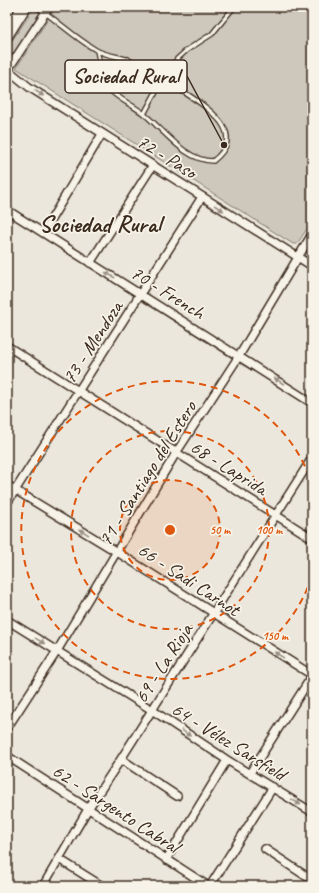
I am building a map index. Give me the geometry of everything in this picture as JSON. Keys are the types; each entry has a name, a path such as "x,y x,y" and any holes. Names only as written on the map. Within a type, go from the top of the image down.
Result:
{"highway":[{"path":"7,34 24,7"}],"street":[{"path":"7,70 47,10"},
{"name":"72 - Paso","path":"7,70 29,87 102,134 312,266"},
{"path":"43,233 102,134"},
{"path":"90,263 153,165"},
{"name":"73 - Mendoza","path":"7,503 202,197"},
{"name":"70 - French","path":"7,210 90,263 142,293 312,403"},
{"name":"71 - Santiago del Estero","path":"7,728 57,651 176,453 239,356 312,234"},
{"name":"68 - Laprida","path":"7,346 312,538"},
{"name":"69 - La Rioja","path":"43,886 88,809 214,614 312,458"},
{"name":"66 - Sadi Carnot","path":"7,485 117,552 312,676"},
{"name":"64 - Vélez Sarsfield","path":"7,620 152,710 227,760 312,812"},
{"path":"250,773 312,676"},
{"name":"62 - Sargento Cabral","path":"7,756 166,860 209,886"},
{"path":"121,759 177,796"},
{"path":"166,860 227,760"},
{"path":"209,886 273,787"},
{"path":"265,849 312,880"},
{"path":"59,859 102,886"}],"lane":[{"path":"37,7 47,10 97,51 128,60 163,79 218,117 228,138 223,153 213,161 197,158 184,149 144,114 108,88 103,76 97,51"},
{"path":"144,114 163,79 177,59 187,50 212,34 234,7"},
{"path":"108,88 128,60"}],"shaded area":[{"path":"10,7 16,7 7,22 7,12"},
{"name":"Sociedad Rural","path":"56,7 312,7 312,221 297,244 293,244 16,68"},
{"path":"34,8 41,13 10,59 7,57 7,48"}],"place":[{"name":"Sociedad Rural","path":"224,145"}],"district":[{"name":"Sociedad Rural","path":"100,224"}]}
